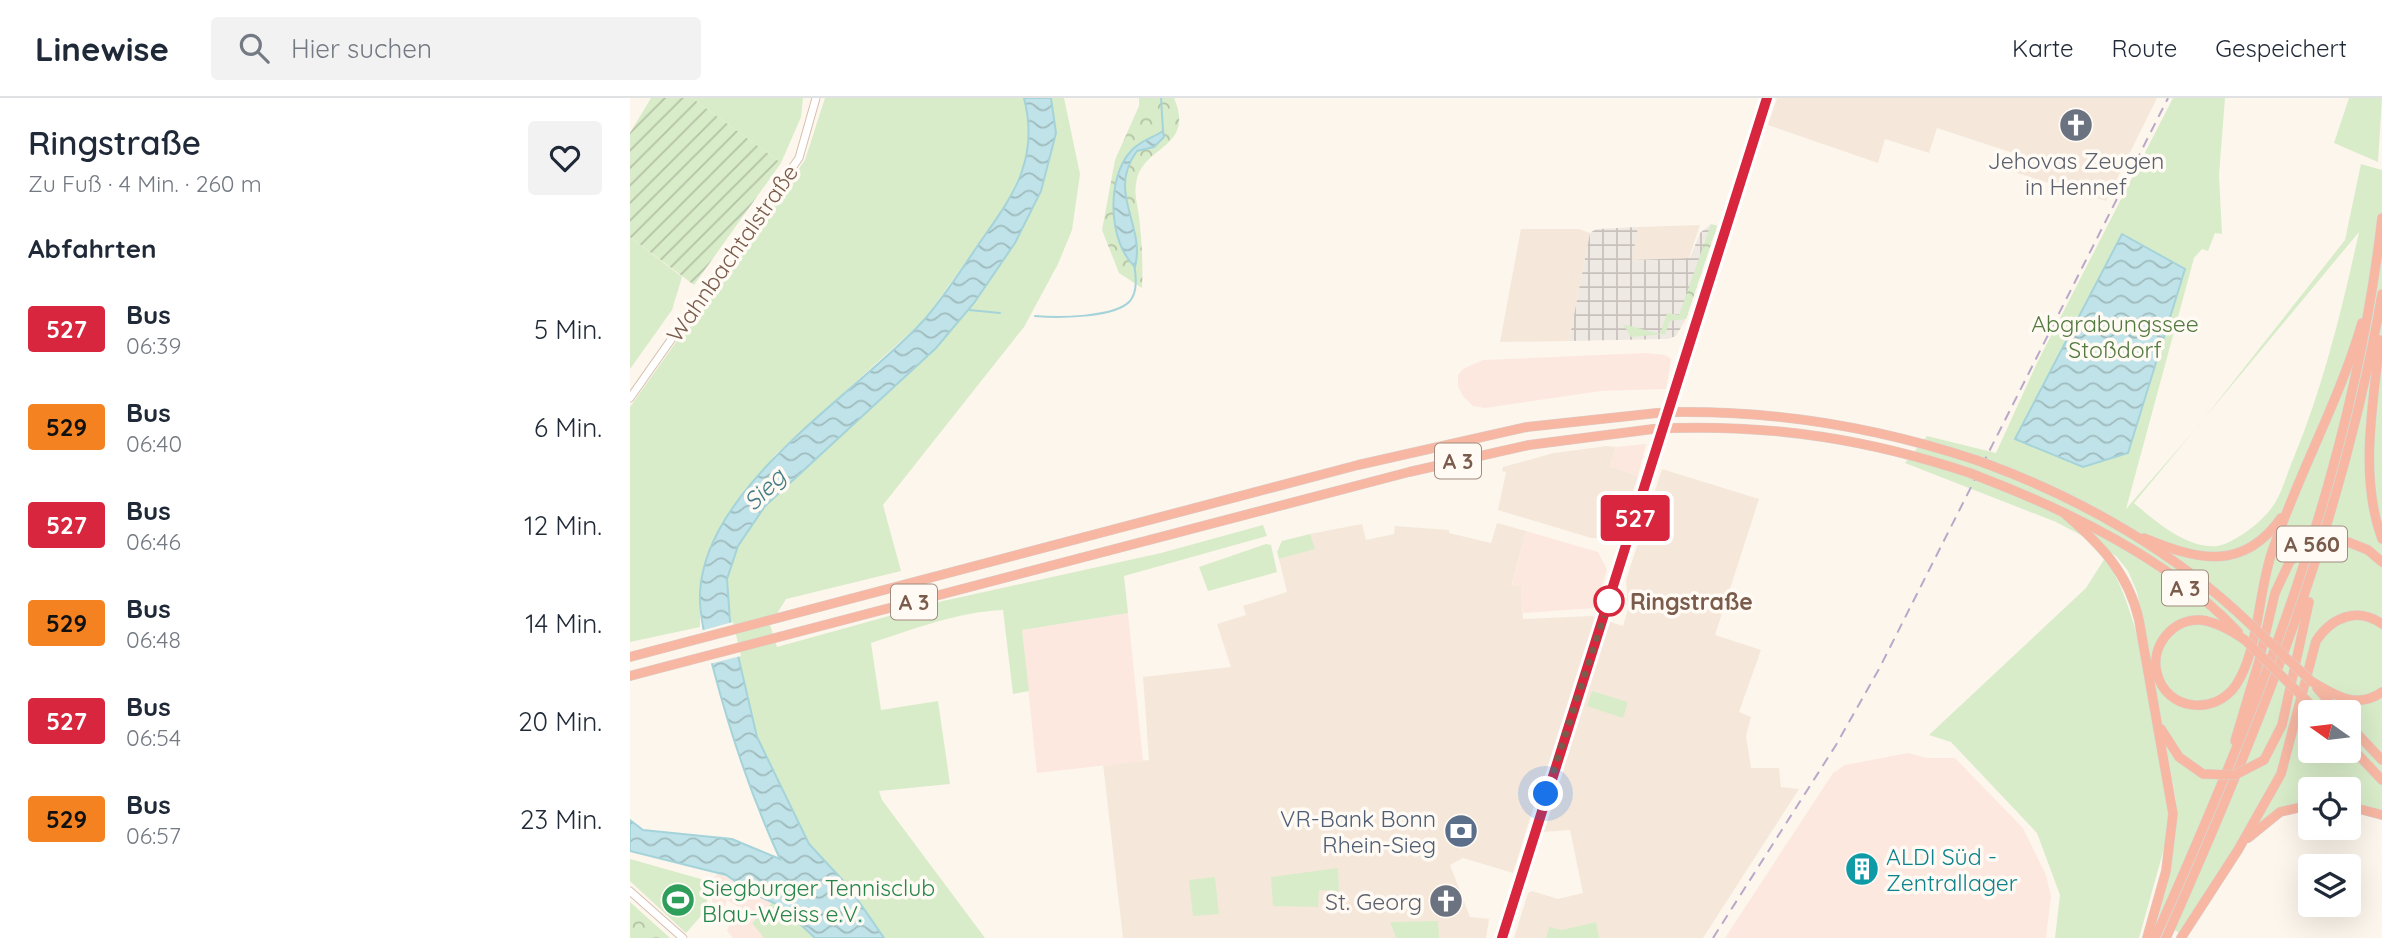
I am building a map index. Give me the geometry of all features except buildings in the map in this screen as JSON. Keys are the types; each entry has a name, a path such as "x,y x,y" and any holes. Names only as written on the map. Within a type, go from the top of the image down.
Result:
{"highway":[{"name":"A 560","path":"2155,938 2218,793 2281,637 2315,535 2353,395 2382,218"},
{"path":"2245,639 2224,627 2202,620 2175,627 2162,641 2157,652 2160,683 2173,698 2196,706 2214,703 2237,684 2247,661 2271,554 2349,366 2373,285"},
{"name":"A 560","path":"2166,938 2257,728 2318,561 2363,397 2382,294"},
{"path":"2382,316 2371,485 2374,516 2382,539"},
{"name":"A 3","path":"630,657 1257,491 1527,427 1678,412 1754,414 1822,422 1908,440 1976,460 2051,491 2113,523 2204,584 2311,681 2328,700"},
{"name":"A 3","path":"630,676 1262,510 1529,445 1653,429 1752,428 1816,434 1905,453 1970,473 2064,513 2119,543 2196,596 2245,639 2306,700"},
{"path":"2126,531 2191,555 2225,556 2248,549 2266,536 2291,501"},
{"path":"2064,513 2111,556 2127,582 2137,610 2172,801 2173,827 2166,871 2147,938"},
{"path":"2218,793 2253,681 2275,593 2290,561 2315,544 2348,542 2368,550 2382,562"},
{"path":"2153,708 2174,752 2203,774 2235,775 2263,760 2283,725 2318,561"},
{"path":"2181,938 2238,850 2281,774 2316,641 2329,624 2347,616 2367,616 2382,624"},
{"path":"2311,681 2347,700 2367,699 2382,692"},
{"path":"2361,738 2382,760"},
{"path":"2361,758 2382,780"},
{"path":"2238,850 2270,818 2298,806"},
{"path":"2361,809 2382,815"}],"main road":[{"name":"Wahnbachtalstraße","path":"630,398 787,177 809,131 816,98"},
{"path":"1502,938 1767,98"},
{"path":"630,891 683,938"}],"shaded area":[{"path":"1777,98 2157,98 2106,201 2011,171 2016,154 1937,128 1929,153 1885,139 1878,163 1768,125"},
{"path":"1711,224 1717,226 1686,319 1676,336 1668,339 1569,341 1590,233 1596,229 1638,227 1632,260 1690,258 1700,233"},
{"path":"1700,225 1689,258 1631,260 1638,227"},
{"path":"1521,229 1579,229 1590,233 1569,341 1500,342"},
{"path":"1645,353 1665,355 1671,359 1666,389 1601,391 1485,408 1473,406 1458,386 1458,375 1463,369 1483,360"},
{"path":"1646,444 1638,476 1610,466 1616,447"},
{"path":"1616,447 1610,466 1638,476 1622,524 1611,538 1591,538 1498,510 1506,472 1502,471 1503,467 1554,453"},
{"path":"1662,469 1759,499 1715,635 1761,650 1739,712 1751,717 1746,736 1751,768 1779,768 1781,787 1799,789 1703,938 1514,938 1528,893 1532,891 1558,899 1583,893 1570,830 1543,832 1553,800 1536,799 1513,873 1463,858 1450,865 1470,917 1489,919 1486,938 1123,938 1103,764 1149,760 1143,677 1231,667 1217,624 1246,615 1243,606 1287,592 1279,559 1314,549 1310,534 1362,524 1366,540 1394,534 1395,526 1449,530 1449,533 1491,543 1497,523 1526,531 1512,584 1521,586 1523,619 1592,616 1623,626 1628,609 1626,580"},
{"path":"1526,531 1598,552 1607,570 1595,608 1523,613 1521,586 1512,585"},
{"path":"1128,613 1143,761 1037,773 1022,630"},
{"path":"1908,753 1927,758 1955,758 2023,828 2046,875 2051,896 2046,938 1725,938 1833,773 1845,765"},
{"path":"719,873 771,903 752,923 765,938 733,938 727,931 731,921 729,918 737,906 727,900 725,906 712,902 714,884 709,882"}],"green space":[{"path":"651,98 692,98 781,163 694,285 630,237 630,133"},
{"path":"692,98 803,98 801,117 781,163"},
{"path":"825,98 1024,98 1029,117 1030,152 1005,207 924,320 776,454 737,504 700,591 700,627 630,642 630,407 805,160"},
{"path":"1051,98 1064,98 1080,174 1072,230 1058,264 1024,327 883,505 901,571 786,599 770,625 777,647 943,601 1161,553 1263,525 1267,536 1124,576 1128,613 1022,630 1029,691 1013,694 1003,610 952,618 871,643 881,710 938,701 950,784 879,791 882,800 985,938 884,938 848,886 809,844 757,737 730,621 727,579 738,546 765,506 936,348 1056,133"},
{"path":"1139,98 1174,98 1179,115 1178,128 1173,138 1147,161 1136,184 1142,244 1142,288 1119,273 1102,230 1115,160 1139,106","holes":["1157,135 1160,143 1137,151 1126,176 1126,202 1138,255 1113,218 1118,192 1124,168 1135,148"]},
{"path":"2173,98 2225,98 2219,175 2222,234 2215,233 2208,251 2202,249 2194,258 2126,509 2194,431 2134,503 2172,532 2206,546 2224,544 2248,531 2273,506 2305,430 2339,318 2359,232 2204,419 2345,240 2361,164 2382,170 2382,813 2361,807 2361,777 2298,777 2298,808 2258,825 2179,933 2158,918 2173,846 2176,801 2137,592 2128,571 2116,556 2056,522 1905,463 1927,436 1996,453 2037,363","holes":["2051,369 2139,418 2128,453 2083,467 2015,439"]},
{"path":"2349,98 2382,98 2378,162 2334,143"},
{"path":"1711,224 1717,226 1686,319 1670,321 1665,334 1631,337 1623,324 1660,334 1667,313 1679,315"},
{"path":"630,237 682,277 672,310 630,369"},
{"path":"1310,534 1315,549 1279,559 1277,552 1282,541"},
{"path":"1266,544 1271,545 1277,572 1208,591 1199,567"},
{"path":"2105,558 2130,611 2139,643 2169,805 2170,827 2139,938 2055,938 2060,895 2037,833 1951,742 1929,735 2086,588"},
{"path":"1592,691 1628,702 1623,718 1587,706"},
{"name":"Siegburger Tennisclub Blau-Weiss e.V.","path":"630,859 701,879 707,890 707,909 686,933 630,881"},
{"path":"1338,868 1339,891 1319,890 1318,907 1273,906 1271,877"},
{"path":"1215,877 1219,914 1193,916 1189,880"},
{"path":"773,901 815,938 764,938 752,923"},
{"path":"630,902 670,938 630,938"},
{"path":"1438,921 1439,938 1396,938 1390,922"},
{"path":"1596,922 1599,938 1546,938 1549,927 1562,930"}],"water":[{"name":"Sieg","path":"1024,98 1051,98 1056,133 1041,191 1015,243 974,303 936,348 765,506 738,546 727,579 730,621 757,737 809,844 848,886 884,938 815,938 781,906 754,894 726,875 630,851 630,820 643,830 732,839 780,859 743,768 707,644 700,592 709,552 728,514 756,478 790,443 896,348 924,320 955,280 1005,205 1022,172 1029,138"},
{"path":"1163,131 1164,137 1154,147 1137,151 1128,166 1125,181 1136,237 1135,267 1119,242 1115,226 1114,193 1117,177 1135,147"},
{"name":"Abgrabungssee Stoßdorf","path":"2122,234 2185,269 2128,453 2083,467 2015,439"}],"pier":[{"path":"733,622 741,656 709,664 700,631"}],"waterway":[{"path":"1161,98 1163,131"},
{"path":"1035,316 1085,316 1122,307 1130,301 1134,293 1134,264"},
{"path":"969,310 1000,313"}],"railway":[{"path":"1713,938 1836,745 1879,669 2168,98"}],"bus line":[{"name":"527","path":"1502,938 1767,98"}],"place":[{"name":"Jehovas Zeugen in Hennef","path":"2076,125"},
{"name":"Ringstraße","path":"1609,601"},
{"name":"VR-Bank Bonn Rhein-Sieg","path":"1461,831"},
{"name":"ALDI Süd - Zentrallager","path":"1862,869"},
{"name":"Siegburger Tennisclub Blau-Weiss e.V.","path":"678,900"},
{"name":"St. Georg","path":"1446,901"}],"route":[{"path":"1546,794 1609,601"}]}
